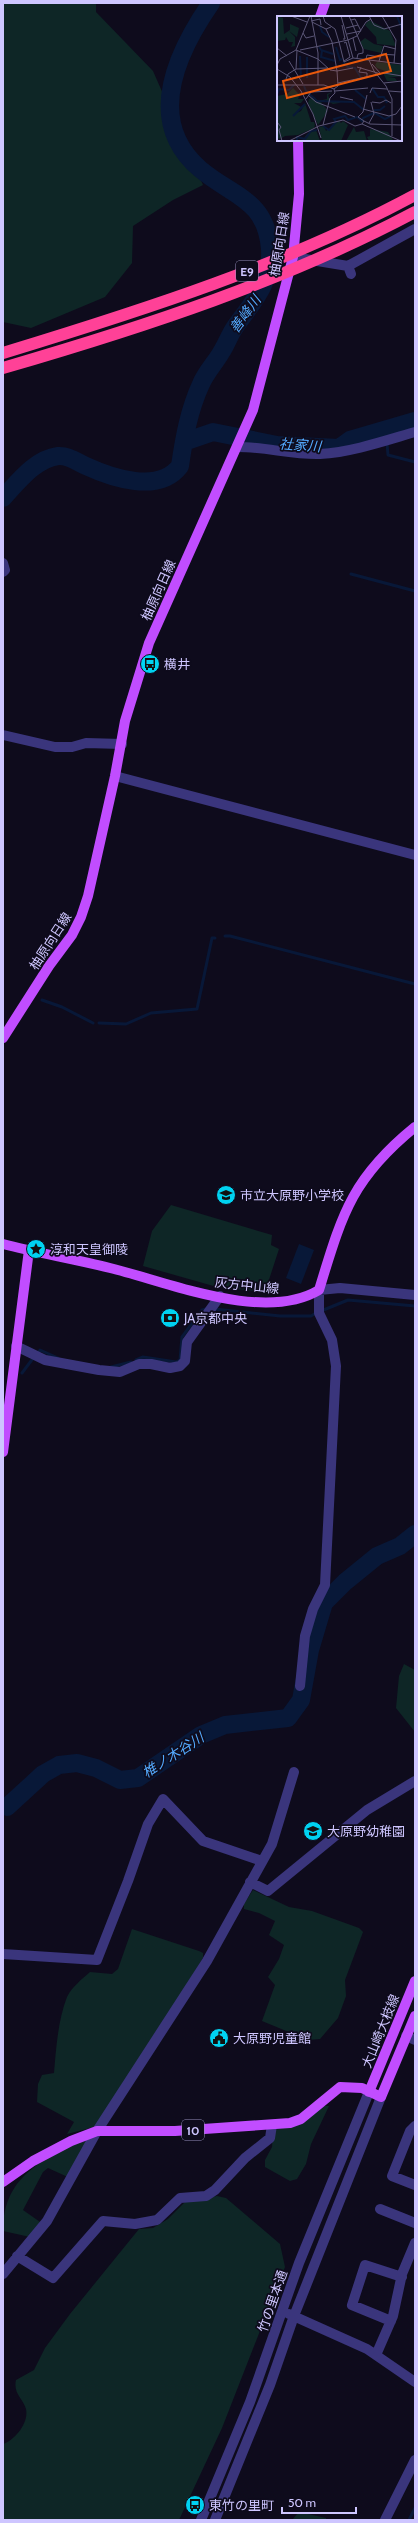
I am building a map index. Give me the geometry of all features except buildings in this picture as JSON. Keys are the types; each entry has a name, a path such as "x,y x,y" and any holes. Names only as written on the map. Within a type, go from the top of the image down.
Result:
{"highway":[{"name":"E9","path":"3,353 121,317 279,260 370,219 415,195"},
{"name":"E9","path":"3,368 76,347 176,314 283,274 330,255 415,212"}],"main road":[{"path":"320,16 324,4"},
{"name":"柚原向日線","path":"3,1038 49,966 72,935 81,917 88,896 115,776 122,744 125,720 149,643 165,604 238,447 253,410 293,257 299,194 298,141"},
{"path":"319,1290 336,1232 357,1189 382,1156 415,1127"},
{"path":"3,1244 29,1250 3,1452"},
{"name":"灰方中山線","path":"29,1250 60,1255 220,1296 250,1302 289,1302 306,1298 319,1290"},
{"name":"大山崎大枝線","path":"369,2092 415,1981"},
{"name":"大山崎大枝線","path":"381,2097 411,2034 415,2016"},
{"name":"10","path":"3,2182 33,2161 71,2141 98,2131 175,2130 272,2125 301,2119 340,2087 353,2086 381,2097"}],"street":[{"path":"293,257 350,270 415,229"},
{"path":"238,447 258,447 321,454 357,449 415,432"},
{"path":"3,563 5,570 3,572"},
{"path":"3,735 55,747 72,747 86,743 122,744"},
{"path":"115,776 415,856"},
{"path":"300,1686 305,1636 313,1609 325,1585 336,1373 332,1340 319,1313 319,1290 340,1288 415,1295"},
{"path":"16,1346 45,1360 120,1372 139,1364 180,1366 185,1360 187,1342 220,1296"},
{"path":"3,2274 47,2221 98,2131 207,1961 272,1844 294,1772"},
{"path":"250,1882 268,1891 368,1810 415,1781"},
{"path":"3,1954 97,1960 123,1896 148,1824 163,1799 203,1841 262,1861"},
{"name":"竹の里本通","path":"201,2520 250,2402 299,2263 369,2092"},
{"name":"竹の里本通","path":"215,2520 270,2385 294,2316 381,2097"},
{"path":"17,2256 53,2278 103,2221 135,2224 158,2220 180,2198 206,2196 215,2190 245,2158 270,2138 272,2125"},
{"path":"415,2126 410,2130 392,2176 415,2185"},
{"path":"380,2209 415,2223"},
{"path":"376,2355 391,2321 402,2277 415,2246"},
{"path":"391,2321 352,2305 365,2265 402,2277"},
{"path":"282,2311 376,2355 415,2382"},
{"path":"385,2520 415,2460"}],"green space":[{"path":"3,3 96,3 96,12 153,71 203,185 173,200 133,226 132,263 105,297 31,328 3,322"},
{"path":"171,1205 272,1235 271,1245 279,1249 265,1292 217,1287 143,1266 152,1231"},
{"path":"404,1664 415,1670 415,1732 396,1708 399,1676"},
{"path":"253,1890 289,1907 312,1911 359,1928 363,1932 345,1980 346,1996 338,2018 320,2039 308,2040 262,2021 275,1985 268,1977 279,1959 284,1945 269,1935 275,1921 259,1913 244,1909 244,1904"},
{"path":"132,1929 199,1951 203,1953 203,1958 99,2126 67,2134 74,2122 37,2102 38,2084 42,2075 54,2073 59,2025 69,1993 77,1983 90,1972 112,1974 118,1969"},
{"path":"321,2106 329,2106 311,2144 306,2164 297,2179 290,2181 265,2167 265,2160 272,2147 273,2130"},
{"path":"92,2134 70,2178 48,2168 43,2172 23,2210 43,2224 30,2237 3,2231 5,2211 11,2194 31,2169"},
{"path":"217,2196 226,2198 280,2244 285,2267 222,2428 179,2520 3,2520 3,2444 12,2439 20,2430 26,2414 25,2405 16,2389 16,2380 34,2370 45,2348 70,2314 139,2229 153,2228 168,2219 186,2201"},
{"path":"299,2512 326,2518 326,2520 292,2520"}],"water":[{"path":"299,1244 314,1250 301,1284 286,1278"}],"waterway":[{"name":"善峰川","path":"3,498 34,466 50,458 58,456 69,458 97,471 122,479 148,481 160,480 171,475 180,466 190,414 203,380 220,355 233,330 255,300 265,282 270,261 270,249 267,232 262,219 255,209 246,201 200,169 183,150 173,130 170,108 172,86 178,64 198,22 211,3"},
{"name":"社家川","path":"184,442 213,432 277,445 339,448 350,440 415,421"},
{"name":"社家川","path":"387,430 387,437"},
{"path":"387,443 388,455 415,462"},
{"path":"351,574 415,591"},
{"path":"225,936 230,936 415,984"},
{"path":"99,1023 126,1024 151,1013 197,1009 212,938 215,938"},
{"path":"42,1000 62,1007 93,1023"},
{"path":"321,1311 348,1300 415,1306"},
{"path":"136,1360 143,1357 176,1362 180,1360 182,1337 202,1310 206,1309"},
{"path":"215,1309 280,1316 311,1316 316,1313"},
{"path":"38,1353 40,1350 58,1358"},
{"path":"22,1373 34,1357"},
{"path":"111,1367 131,1362"},
{"name":"椎ノ木谷川","path":"7,1807 43,1774 59,1765 77,1763 96,1768 120,1780 138,1778 201,1735 225,1725 288,1718 301,1700 310,1650 324,1603 345,1582 377,1556 400,1546 415,1534"},
{"path":"409,2520 415,2508"}],"place":[{"name":"横井","path":"150,664"},
{"name":"市立大原野小学校","path":"226,1195"},
{"name":"淳和天皇御陵","path":"36,1249"},
{"name":"JA京都中央","path":"170,1318"},
{"name":"大原野幼稚園","path":"313,1831"},
{"name":"大原野児童館","path":"219,2038"},
{"name":"東竹の里町","path":"195,2505"}]}
